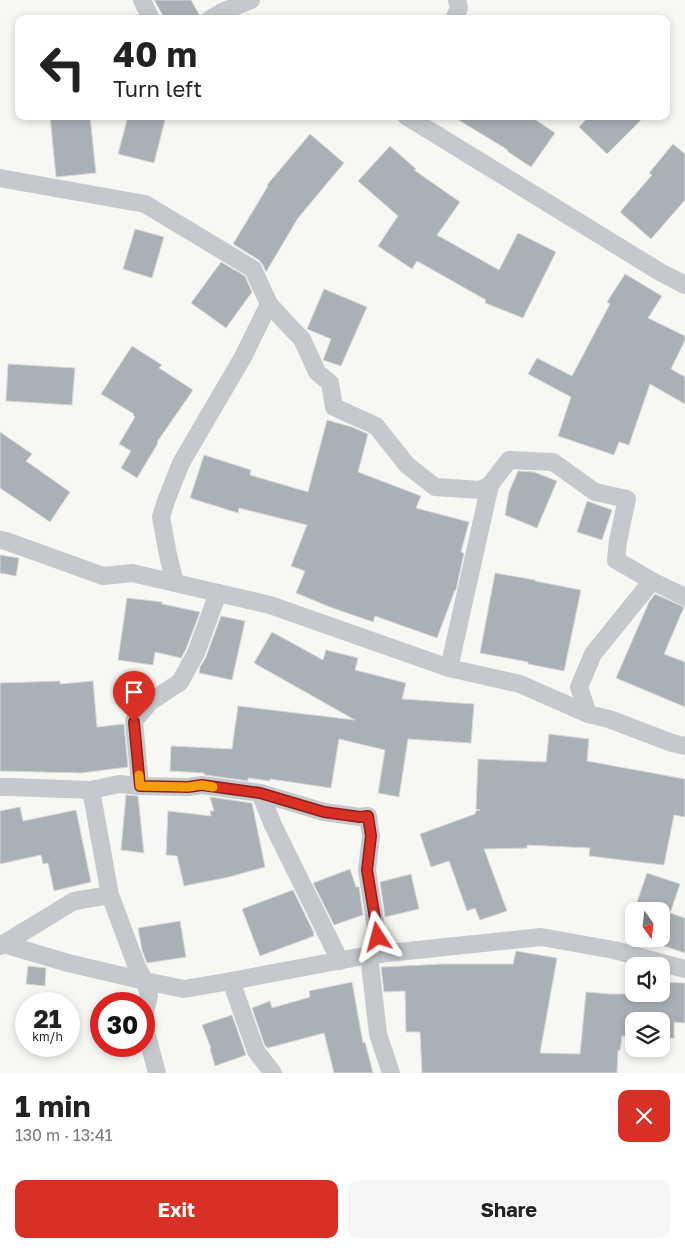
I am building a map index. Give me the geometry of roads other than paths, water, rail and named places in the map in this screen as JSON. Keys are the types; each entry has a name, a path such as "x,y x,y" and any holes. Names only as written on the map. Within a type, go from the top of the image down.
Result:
{"street":[{"path":"142,0 149,15"},
{"path":"217,15 251,0"},
{"path":"456,15 459,8 457,0"},
{"path":"413,120 660,272 685,285"},
{"path":"0,178 145,204 253,269 270,304 302,339 317,372 330,383 334,407 376,426 407,464 435,487 480,490 490,485"},
{"path":"175,583 161,517 166,501 181,463 243,357 270,304"},
{"path":"449,668 490,485 509,460 553,462 595,492 627,499 616,560 685,597"},
{"path":"0,540 103,576 132,573 270,605 449,668 520,684 588,714 609,719 672,743 685,746"},
{"path":"588,714 580,687 593,654 652,581"},
{"path":"140,786 134,722 150,702 180,682 196,653 218,593"},
{"path":"0,788 91,790 119,784 188,787 202,785 260,793 324,812 360,817 368,816 371,836 367,870 375,954 378,1034 390,1073"},
{"path":"91,790 110,895 137,967 145,981 149,996 145,1012 145,1028 158,1073"},
{"path":"260,793 273,825 340,961"},
{"path":"2,945 74,901 110,895"},
{"path":"2,945 184,989 375,954 541,937 614,950 685,969"},
{"path":"231,981 256,1051 273,1073"}]}
